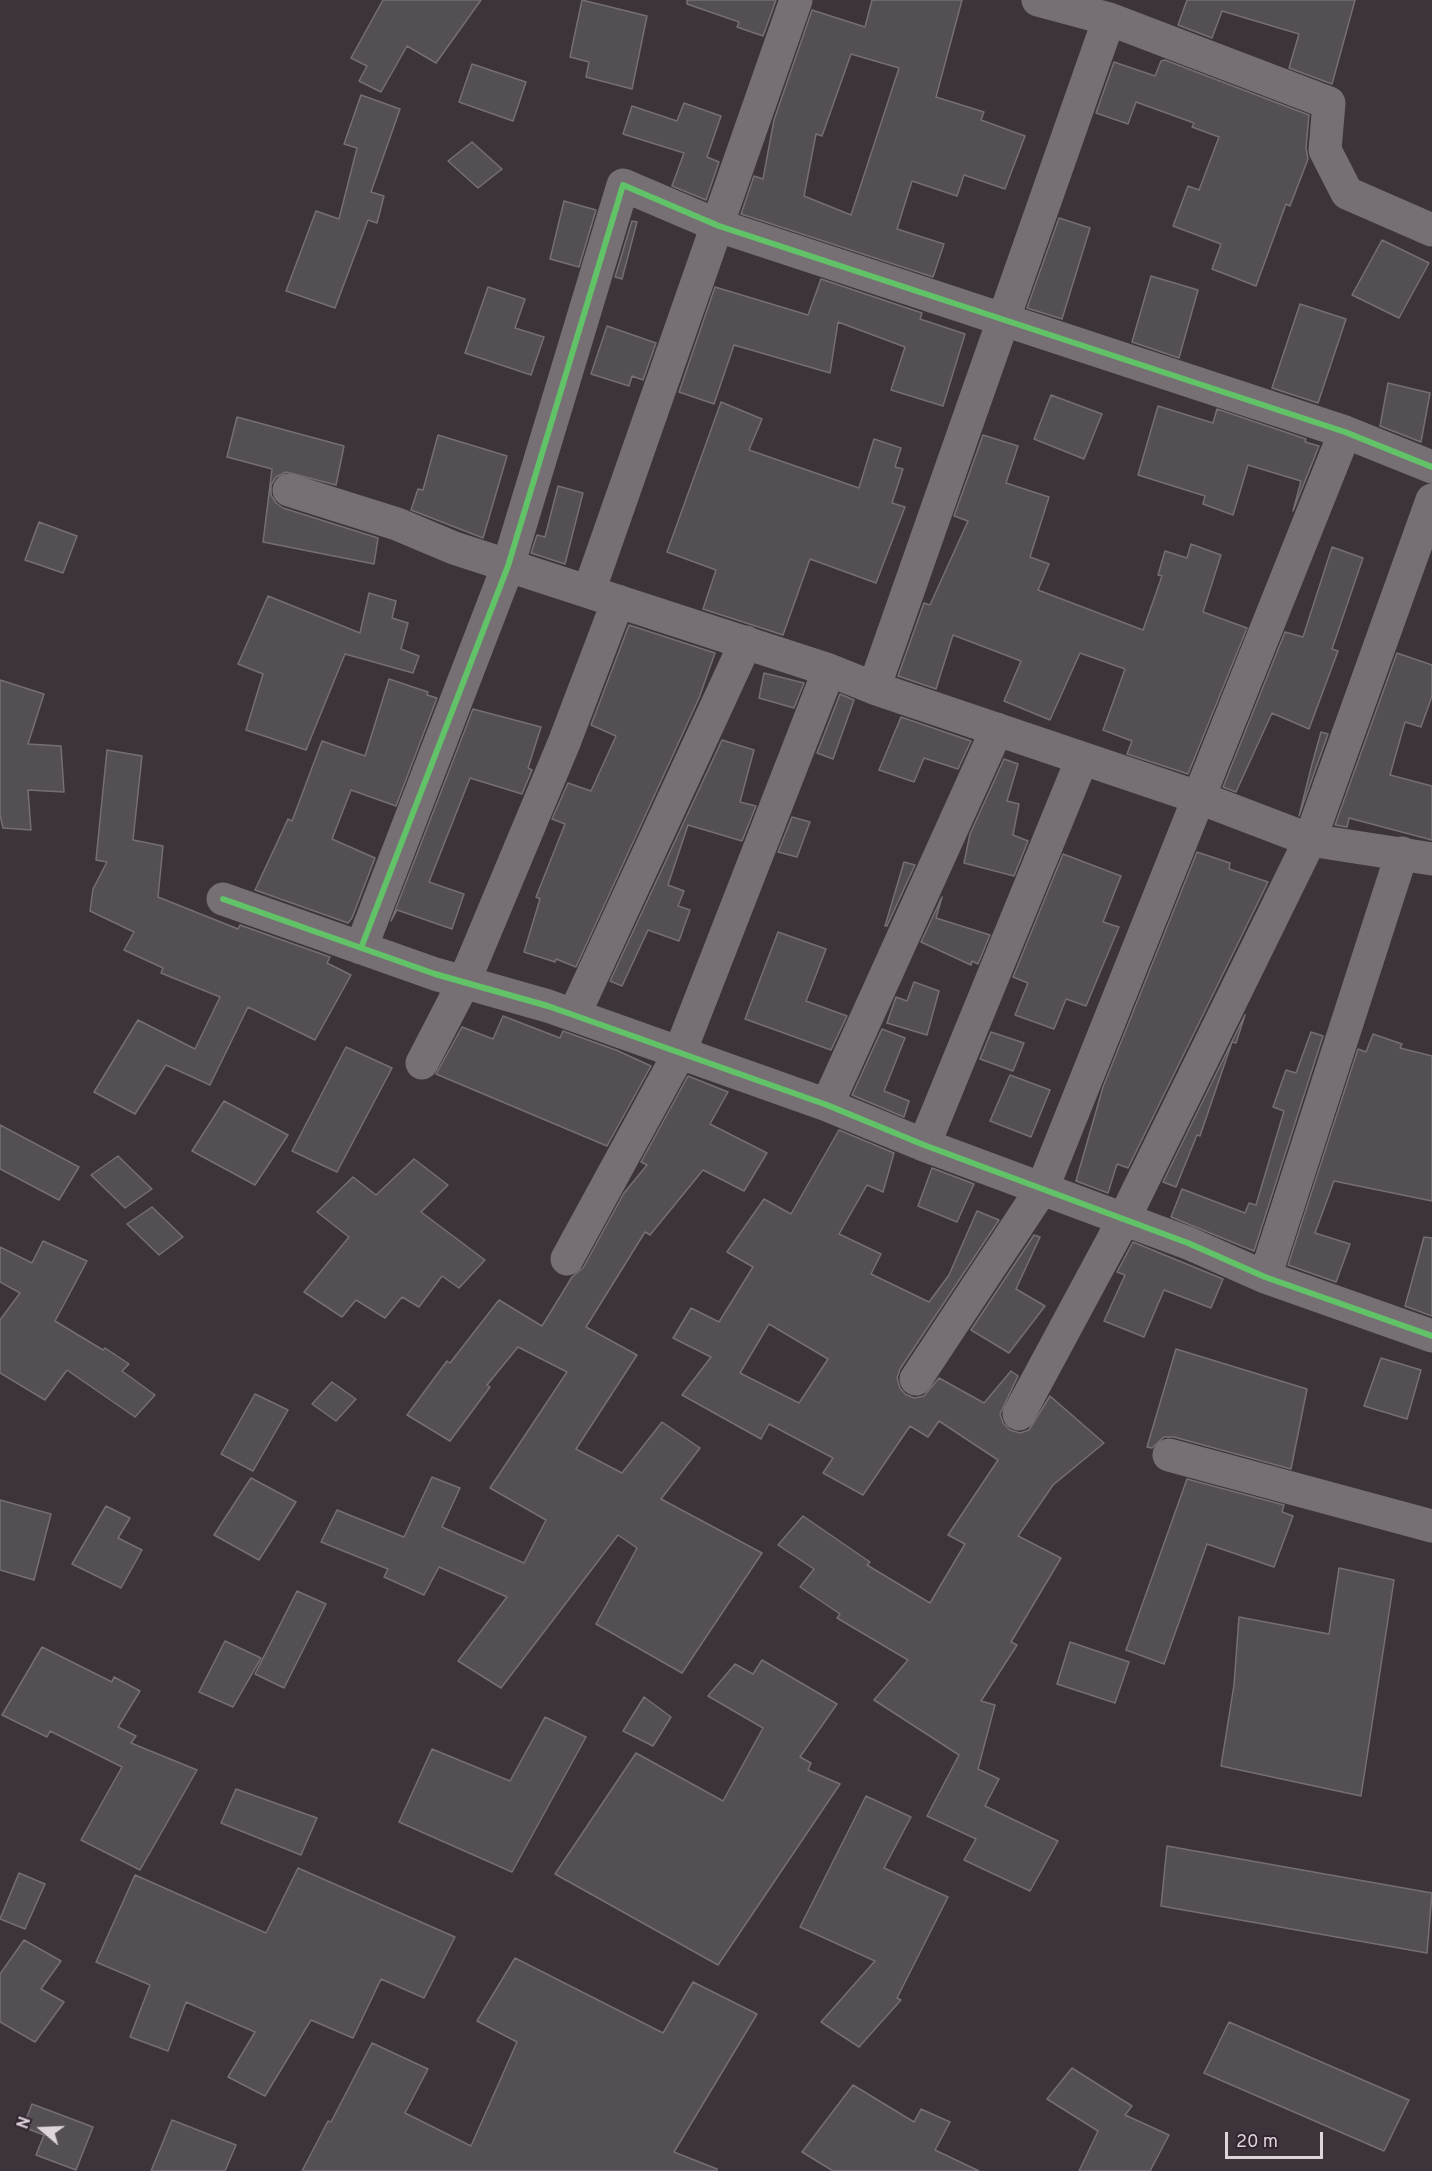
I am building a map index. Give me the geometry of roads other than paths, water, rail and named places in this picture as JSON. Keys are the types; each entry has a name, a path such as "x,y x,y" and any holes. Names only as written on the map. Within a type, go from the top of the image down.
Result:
{"street":[{"path":"422,1063 464,982 564,743 604,596 719,226 796,0"},
{"path":"1038,0 1109,19 1329,103 1325,150 1347,193 1432,230"},
{"path":"874,688 1109,19"},
{"path":"361,948 508,566 623,185 719,226 1345,432 1432,467"},
{"path":"916,1378 1043,1187 1345,432"},
{"path":"289,490 397,524 454,548 829,670 874,688 1200,798 1310,840 1417,856 1264,1277"},
{"path":"1019,1414 1124,1219 1310,840 1432,500"},
{"path":"574,1015 746,642"},
{"path":"567,1258 680,1052 829,670"},
{"path":"827,1105 997,729"},
{"path":"924,1145 1082,759"},
{"path":"223,899 361,948 574,1015 827,1105 924,1145 1043,1187 1188,1243 1264,1277 1432,1336"},
{"path":"1169,1455 1432,1526"}]}
